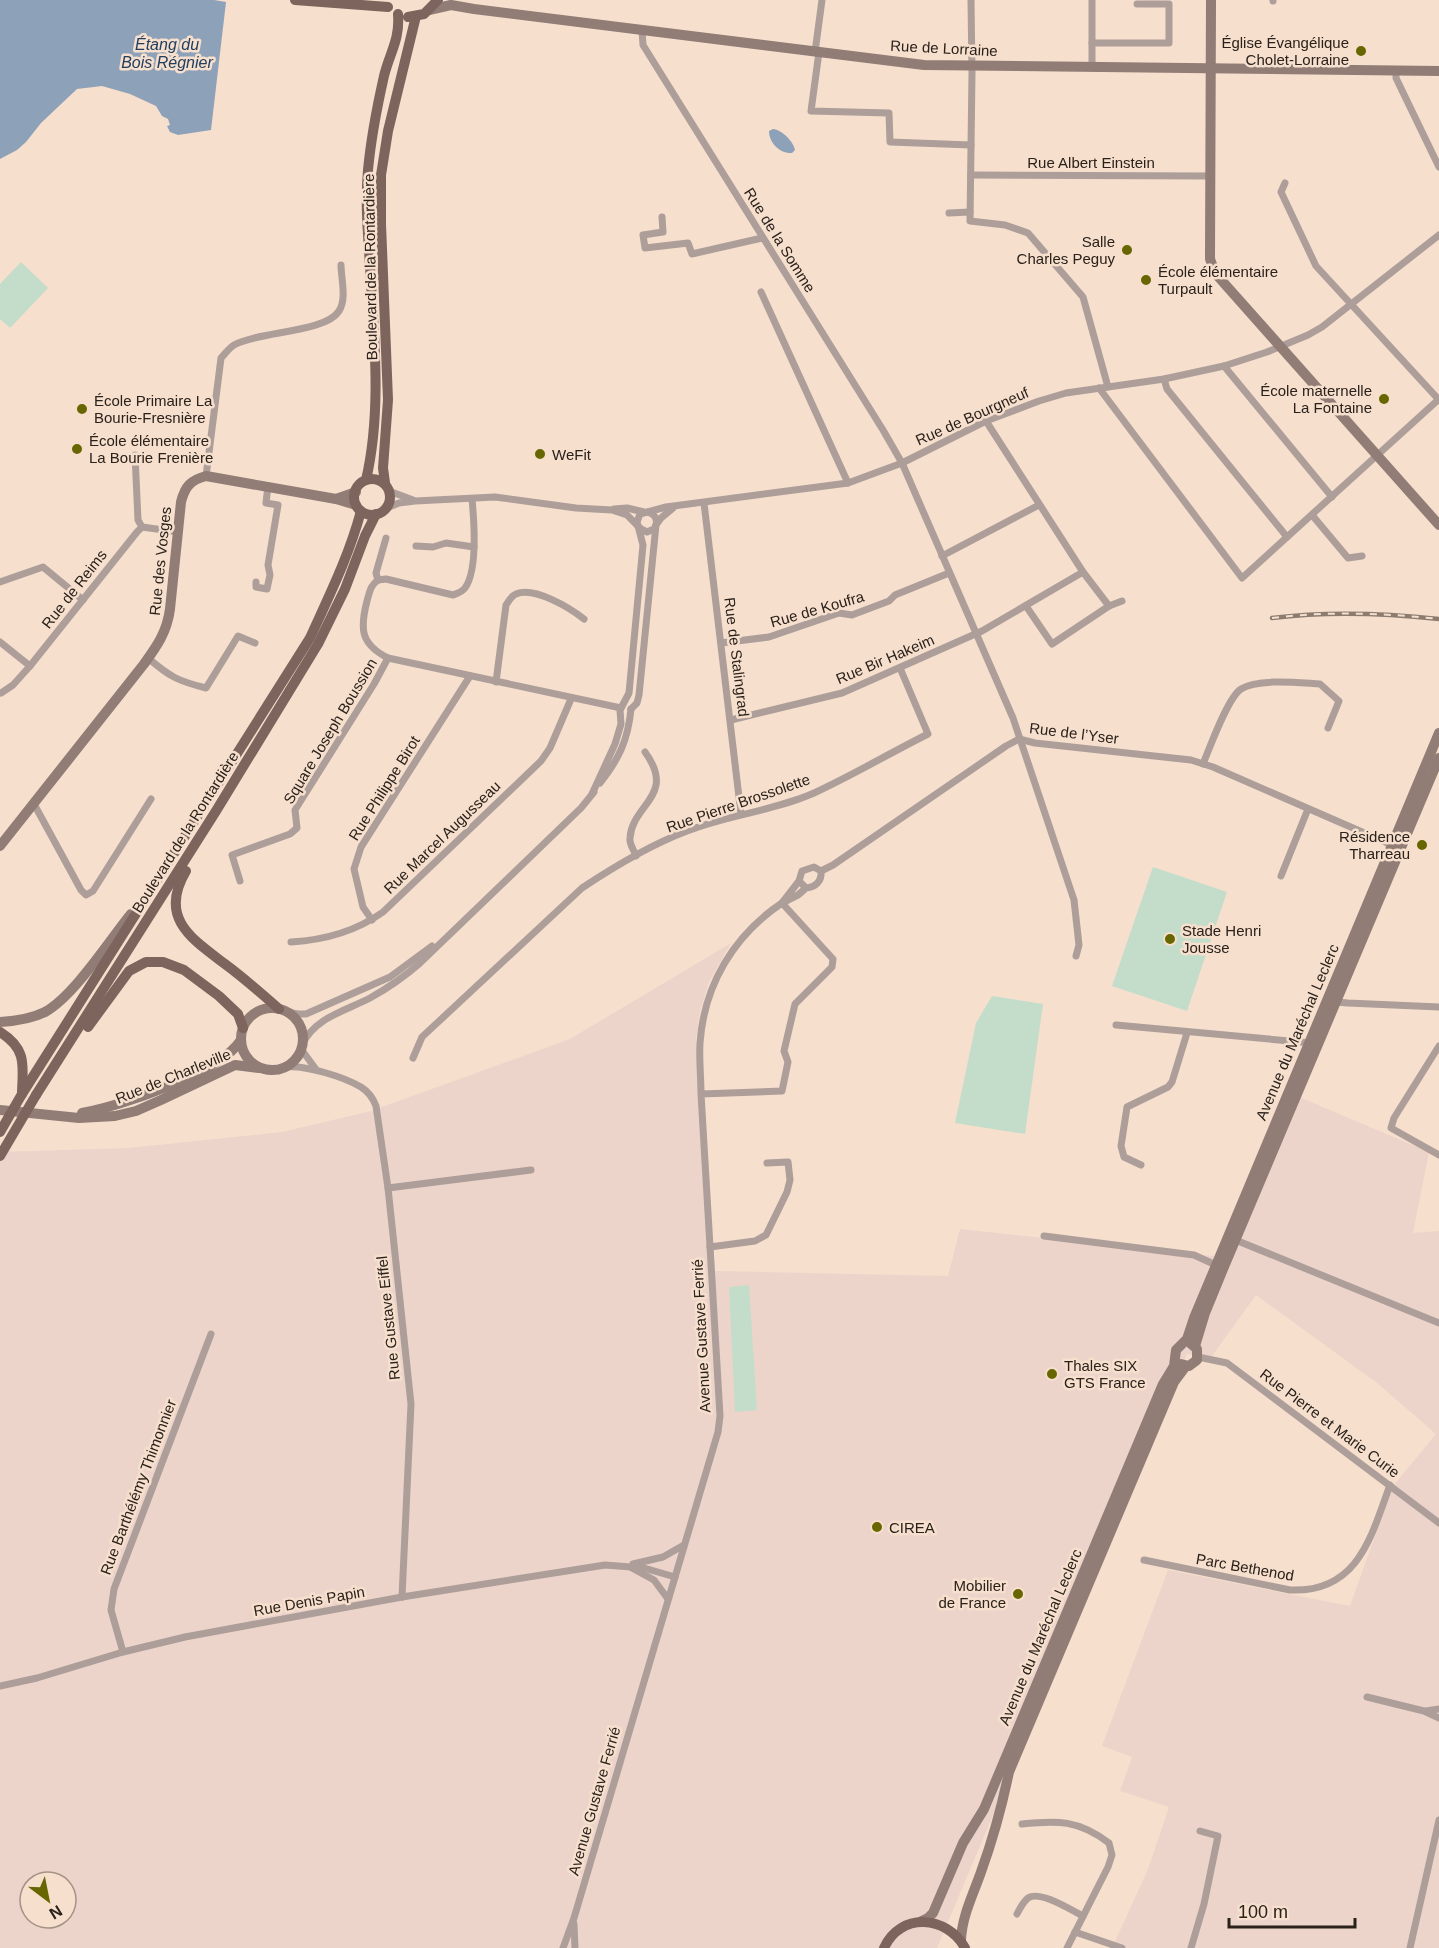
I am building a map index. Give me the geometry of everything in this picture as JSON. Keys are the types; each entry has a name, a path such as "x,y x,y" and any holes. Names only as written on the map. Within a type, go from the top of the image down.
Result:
{"main road":[{"path":"295,0 385,3 398,14 416,16 429,10 438,0"},
{"path":"1211,0 1210,259 1215,273 1439,525"},
{"name":"Rue de Lorraine","path":"429,10 449,2 474,9 924,65 1439,71"},
{"name":"Boulevard de la Rontardière","path":"366,480 371,460 375,399 375,338 367,224 368,173 373,125 385,72 400,31 398,14"},
{"name":"Boulevard de la Rontardière","path":"387,487 382,468 388,400 381,175 388,131 416,16"},
{"path":"206,476 336,499 358,508 365,514 376,514 387,508 390,497 387,487 374,479 366,480 357,487 358,508"},
{"name":"Rue des Vosges","path":"0,846 148,658 167,626 184,491 195,479 206,476"},
{"path":"336,499 356,492"},
{"name":"Boulevard de la Rontardière","path":"0,1132 310,638 355,534 358,508"},
{"name":"Boulevard de la Rontardière","path":"0,1156 36,1095 216,812 318,644 345,589 376,514"},
{"name":"Avenue du Maréchal Leclerc","path":"1333,997 1392,845 1439,733"},
{"name":"Avenue du Maréchal Leclerc","path":"963,1944 962,1924 1004,1800 1009,1772 1173,1382 1186,1366 1192,1365 1192,1349 1220,1267 1333,997 1396,861 1439,758"},
{"path":"216,812 205,838 180,881 176,897 177,914 183,929 194,940 226,964 283,1011 300,1026 301,1047 294,1061 277,1070 259,1068 246,1057 240,1040 243,1028 253,1014 270,1008 283,1011"},
{"path":"0,1022 28,1019 46,1011 61,1000 148,896"},
{"path":"60,1059 77,1042 129,971 146,962 164,962 184,970 234,1010 243,1028"},
{"path":"0,1032 21,1055 24,1069 22,1094"},
{"name":"Rue de Charleville","path":"61,1116 134,1101 225,1058 236,1048 240,1040"},
{"name":"Rue de Charleville","path":"0,1110 96,1118 136,1111 235,1065 259,1068"},
{"name":"Avenue du Maréchal Leclerc","path":"920,1922 933,1913 963,1843 984,1809 1163,1384 1174,1366 1178,1347 1192,1349"},
{"path":"1176,1357 1179,1363 1186,1366"},
{"path":"883,1946 901,1929 920,1922 936,1923 950,1929 963,1944"}],"street":[{"path":"822,0 811,111 890,113 890,142 971,145"},
{"path":"971,0 970,221 1005,225 1028,233 1083,297 1108,387"},
{"path":"1092,0 1092,68"},
{"path":"1092,43 1169,43 1169,4 1137,4"},
{"name":"Rue de la Somme","path":"642,30 643,45 902,463"},
{"path":"1396,72 1396,78 1439,167"},
{"name":"Rue Albert Einstein","path":"971,175 1210,176"},
{"path":"1099,388 1242,578 1439,400 1316,266 1281,192 1285,183"},
{"path":"949,213 970,212"},
{"path":"662,217 663,232 643,235 645,248 688,243 692,254 762,238"},
{"name":"Rue de Bourgneuf","path":"387,508 399,503 415,501 495,497 576,508 612,510 627,508 646,512 848,483 902,463 986,422 1039,400 1066,393 1164,379 1224,366 1308,335 1439,235"},
{"path":"206,476 217,373 221,358 233,346 250,339 326,322 339,311 342,301 341,265"},
{"path":"761,292 848,483"},
{"path":"1224,366 1332,497"},
{"path":"1164,379 1167,388 1287,537"},
{"path":"986,422 1083,572 1109,606"},
{"path":"135,455 138,520 142,527 178,532"},
{"name":"Rue de l’Yser","path":"902,463 1013,718 1019,739 1035,743 1191,760 1392,845"},
{"path":"256,582 256,586 267,589 270,575 268,565 278,505 266,502 268,486"},
{"name":"Rue de Bourgneuf","path":"387,487 415,501"},
{"path":"472,499 474,547 466,587 453,595 386,579 378,580 371,585 362,620 366,640 388,658 621,711"},
{"name":"Rue de Stalingrad","path":"704,503 741,814"},
{"path":"942,556 1039,505"},
{"path":"638,526 647,532 667,511 675,507"},
{"name":"Rue de Bourgneuf","path":"612,510 627,515 638,526"},
{"path":"592,794 615,744 621,724 621,711 631,683 643,545 637,518 646,512 656,517 656,525 640,689 637,703 630,712"},
{"path":"1312,515 1348,558 1362,556"},
{"name":"Rue de Reims","path":"1,693 13,685 30,666 142,527"},
{"path":"378,580 376,573 386,538"},
{"path":"416,546 434,547 446,543 474,547"},
{"path":"0,582 43,567 83,600"},
{"name":"Rue Bir Hakeim","path":"731,720 842,693 976,634 1083,572"},
{"name":"Rue de Koufra","path":"721,643 769,637 839,614 852,615 889,601 895,595 949,573"},
{"path":"496,682 506,605 512,596 519,592 547,598 565,605 584,619"},
{"path":"1026,606 1052,644 1109,606 1122,601"},
{"path":"148,658 178,681 206,688 238,636 255,643"},
{"path":"0,642 30,666"},
{"name":"Square Joseph Boussion","path":"240,881 232,855 290,834 297,828 295,810 388,658"},
{"name":"Rue Pierre Brossolette","path":"413,1058 422,1037 582,888 636,856 686,831 741,814 771,808 813,793 928,734 900,668"},
{"name":"Rue Philippe Birot","path":"372,920 363,907 354,869 361,847 470,676"},
{"path":"1203,764 1233,698 1242,689 1255,684 1320,684 1339,701 1328,728"},
{"name":"Rue Marcel Augusseau","path":"291,942 319,940 360,927 372,920 541,761 550,748 572,699"},
{"path":"319,1071 312,1066 301,1047 307,1035 319,1023 398,981 420,963 581,808 611,769 620,753 629,731 630,712 628,706 621,711"},
{"path":"820,871 833,865 1019,739 1074,900 1079,945 1076,956"},
{"path":"636,856 629,840 633,826 651,799 657,784 654,764 645,752"},
{"path":"34,804 81,890 86,895 93,891 151,799"},
{"path":"1281,876 1308,809"},
{"path":"1392,845 1396,861"},
{"path":"808,868 817,868 820,871 822,877 811,888 806,888 799,881 802,872 808,868"},
{"name":"Avenue Gustave Ferrié","path":"782,903 799,881"},
{"name":"Avenue Gustave Ferrié","path":"563,1948 574,1918 719,1424 701,1094 700,1044 709,994 720,971 741,938 767,913 806,888"},
{"path":"701,1094 782,1091 788,1062 784,1051 795,1004 832,967 833,959 782,903"},
{"path":"283,1011 306,1014 390,977 471,914"},
{"path":"1333,997 1439,1007"},
{"path":"1116,1025 1313,1044"},
{"path":"1141,1165 1124,1157 1121,1146 1127,1107 1168,1087 1172,1082 1187,1033"},
{"path":"1439,1046 1394,1118 1391,1128 1439,1155"},
{"name":"Rue Gustave Eiffel","path":"286,1067 302,1067 319,1071 360,1086 371,1095 376,1106 388,1188 411,1404 402,1597"},
{"path":"710,1247 755,1241 766,1235 790,1180 788,1162 767,1163"},
{"path":"388,1188 531,1170"},
{"path":"1044,1236 1194,1255 1220,1267"},
{"path":"1232,1238 1439,1323"},
{"name":"Rue Barthélémy Thimonnier","path":"123,1652 111,1610 114,1589 211,1334"},
{"name":"Rue Pierre et Marie Curie","path":"1192,1349 1227,1363 1439,1523"},
{"name":"Parc Bethenod","path":"1144,1560 1290,1590 1305,1591 1353,1567 1364,1553 1390,1485"},
{"name":"Rue Denis Papin","path":"0,1686 185,1637 402,1597 605,1565 627,1565 657,1559 684,1545"},
{"path":"627,1565 654,1580 668,1599"},
{"name":"Rue Denis Papin","path":"627,1565 675,1576"},
{"path":"1367,1697 1424,1711 1439,1718"},
{"path":"1424,1711 1439,1709"},
{"path":"1410,1948 1439,1820"},
{"path":"1022,1824 1067,1822 1097,1834 1109,1843 1112,1855 1108,1867 1067,1948"},
{"path":"1191,1948 1204,1904 1218,1836 1200,1831"},
{"path":"1017,1914 1029,1897 1037,1895 1083,1916"},
{"name":"Avenue Gustave Ferrié","path":"574,1918 575,1948"},
{"path":"1075,1932 1122,1948"}],"shaded area":[{"path":"731,943 709,982 700,1011 696,1040 715,1271 948,1276 960,1229 1222,1257 1285,1091 1429,1152 1413,1233 1439,1231 1439,1948 1112,1948 1148,1869 1169,1807 1120,1791 1132,1757 1102,1746 1168,1570 1350,1606 1393,1486 1436,1434 1377,1383 1256,1295 1212,1356 1187,1354 937,1948 0,1948 0,1152 129,1148 282,1132 371,1111 570,1039"}],"green space":[{"path":"21,262 48,288 10,328 0,319 0,284"},
{"name":"Stade Henri Jousse","path":"1153,867 1227,892 1187,1011 1112,986"},
{"path":"992,996 1043,1004 1025,1134 955,1123 976,1023"},
{"path":"749,1285 757,1410 735,1412 729,1287"}],"water":[{"name":"Étang du Bois Régnier","path":"0,0 214,0 226,2 211,130 178,135 170,132 167,126 170,125 168,119 162,116 156,106 130,94 102,86 77,89 41,123 26,142 0,159"},
{"path":"773,129 780,131 790,140 795,150 792,153 779,150 773,143 769,131"}],"railway":[{"path":"1272,618 1314,614 1356,614 1439,619"}],"place":[{"name":"Église Évangélique Cholet-Lorraine","path":"1361,51"},
{"name":"Salle Charles Peguy","path":"1127,250"},
{"name":"École élémentaire Turpault","path":"1146,280"},
{"name":"École maternelle La Fontaine","path":"1384,399"},
{"name":"École Primaire La Bourie-Fresnière","path":"82,409"},
{"name":"École élémentaire La Bourie Frenière","path":"77,449"},
{"name":"WeFit","path":"540,454"},
{"name":"Résidence Tharreau","path":"1422,845"},
{"name":"Stade Henri Jousse","path":"1170,939"},
{"name":"Thales SIX GTS France","path":"1052,1374"},
{"name":"CIREA","path":"877,1527"},
{"name":"Mobilier de France","path":"1018,1594"}]}
